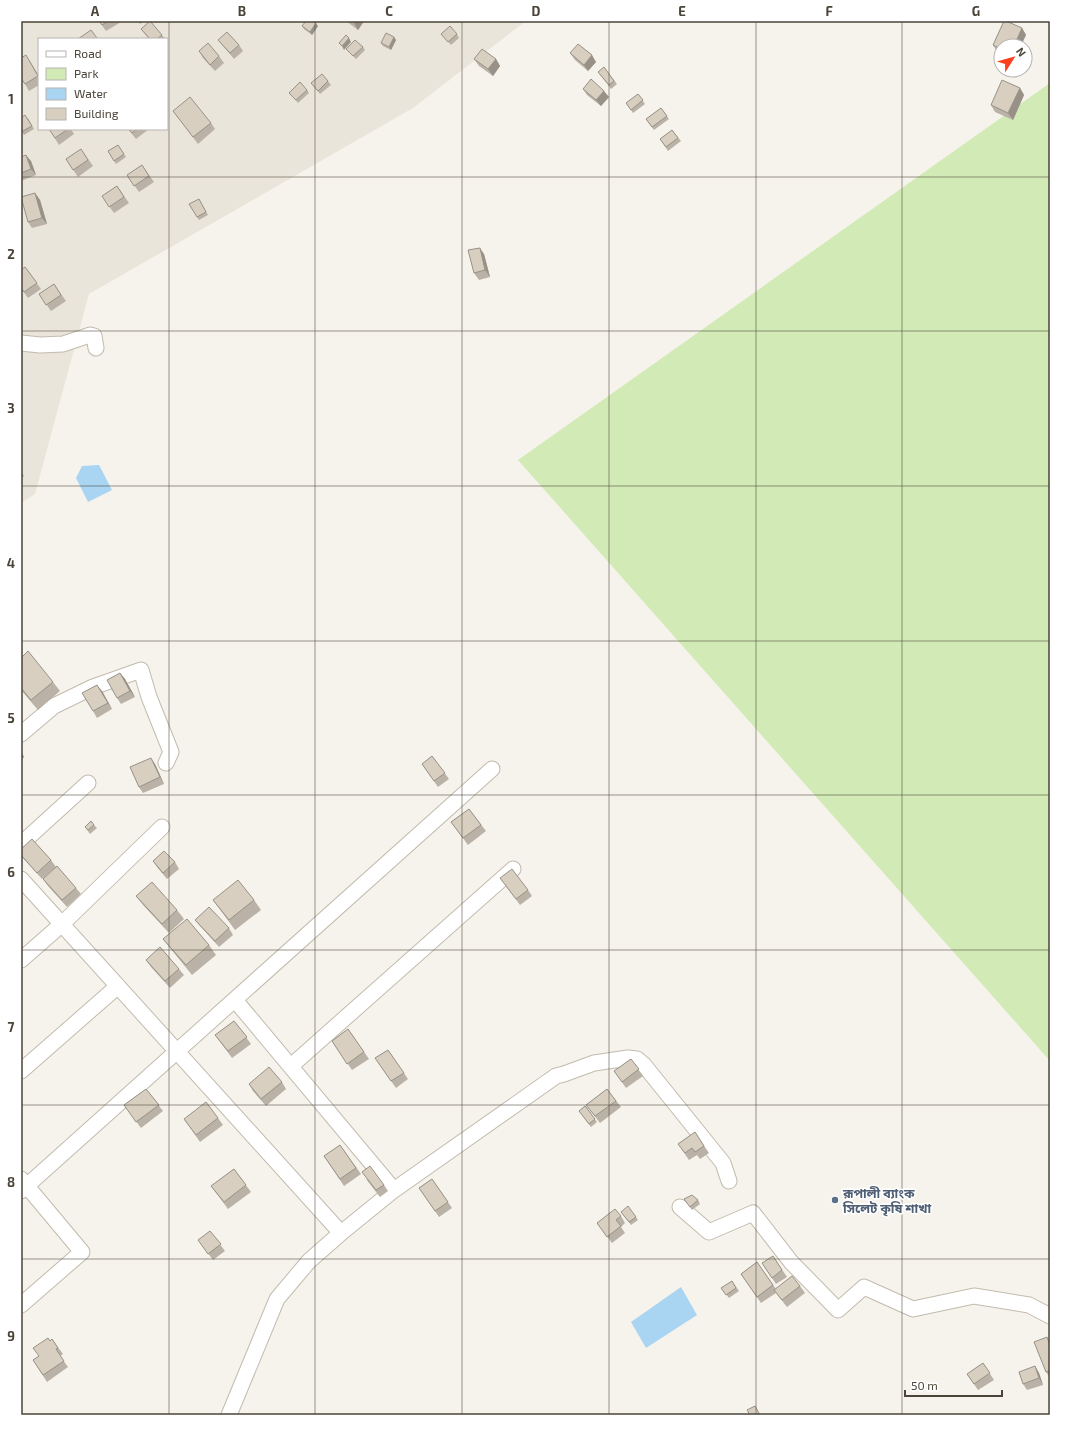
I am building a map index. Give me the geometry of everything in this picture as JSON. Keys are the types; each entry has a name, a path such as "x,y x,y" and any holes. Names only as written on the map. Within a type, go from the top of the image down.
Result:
{"street":[{"path":"21,343 40,345 63,344 90,335 94,336 96,348"},
{"path":"21,734 54,706 94,687 141,670 149,698 168,741 171,752 166,763"},
{"path":"21,1304 82,1252 23,1185 177,1052 492,769"},
{"path":"21,844 88,782"},
{"path":"21,960 62,924 162,827"},
{"path":"291,1066 513,869"},
{"path":"21,879 341,1233"},
{"path":"21,1071 118,986"},
{"path":"235,1000 394,1190"},
{"path":"229,1415 277,1299 308,1261 394,1190 556,1076 594,1063 628,1058 637,1059 644,1064 724,1163 729,1181"},
{"path":"680,1207 709,1232 753,1213 791,1262 838,1310 864,1287 913,1309 974,1296 1029,1305 1050,1316"}],"shaded area":[{"path":"21,21 526,21 413,108 89,294 35,494 21,503"}],"green space":[{"path":"1050,83 1050,1061 518,460"}],"water":[{"path":"99,465 112,490 88,502 76,478 82,466"},
{"path":"681,1287 697,1315 646,1348 631,1322"}],"building":[{"path":"99,21 108,21 102,25"},
{"path":"150,21 162,35 158,38 149,38 141,29"},
{"path":"306,21 313,21 316,23 310,32 302,26"},
{"path":"1004,21 1022,28 1018,38 996,38"},
{"path":"450,26 457,34 448,42 441,34"},
{"path":"91,30 97,38 79,38"},
{"path":"227,32 239,45 230,53 218,40"},
{"path":"386,33 394,37 389,47 381,43"},
{"path":"346,35 349,38 342,46 339,43"},
{"path":"355,40 363,47 353,56 346,49"},
{"path":"208,43 219,56 210,65 199,51"},
{"path":"578,44 592,55 584,65 570,53"},
{"path":"482,49 496,59 488,69 474,59"},
{"path":"26,55 38,76 25,84 21,78 21,58"},
{"path":"604,67 614,81 609,85 598,72"},
{"path":"322,74 328,81 318,91 311,83"},
{"path":"591,79 604,91 596,100 583,89"},
{"path":"1002,80 1020,88 1008,113 991,105"},
{"path":"300,82 307,90 296,100 289,93"},
{"path":"638,94 643,100 631,110 626,103"},
{"path":"190,97 211,123 193,137 173,111"},
{"path":"661,108 667,116 652,127 646,119"},
{"path":"25,115 32,126 21,132 21,118"},
{"path":"50,130 67,130 55,138"},
{"path":"672,130 678,138 666,147 660,139"},
{"path":"118,145 124,154 114,161 108,151"},
{"path":"81,149 88,160 73,170 66,159"},
{"path":"26,155 31,169 21,173 21,157"},
{"path":"142,165 149,176 134,186 127,175"},
{"path":"117,186 124,197 109,207 102,196"},
{"path":"35,193 42,218 28,222 21,197"},
{"path":"199,199 206,212 197,217 189,204"},
{"path":"480,248 485,270 474,273 468,250"},
{"path":"25,267 37,283 24,292 21,288 21,270"},
{"path":"54,284 61,295 46,305 39,294"},
{"path":"28,651 53,682 31,700 21,688 21,658"},
{"path":"120,673 130,691 117,698 107,680"},
{"path":"97,685 108,703 93,711 82,693"},
{"path":"432,756 445,773 434,781 422,764"},
{"path":"151,758 160,777 139,787 130,767"},
{"path":"469,809 481,825 463,838 451,822"},
{"path":"91,821 94,825 88,830 85,827"},
{"path":"32,839 51,860 37,873 21,855 21,849"},
{"path":"164,851 175,862 163,873 153,861"},
{"path":"57,866 76,888 62,900 43,879"},
{"path":"512,869 528,890 516,899 500,878"},
{"path":"238,880 254,900 229,920 213,900"},
{"path":"152,882 177,910 162,924 136,896"},
{"path":"209,907 229,928 215,941 195,920"},
{"path":"187,919 209,945 186,965 163,939"},
{"path":"160,947 179,969 165,981 146,960"},
{"path":"234,1021 247,1037 228,1051 215,1035"},
{"path":"348,1029 364,1052 347,1064 332,1041"},
{"path":"388,1050 404,1073 391,1081 375,1058"},
{"path":"631,1059 639,1069 622,1082 614,1071"},
{"path":"269,1067 282,1082 261,1099 249,1084"},
{"path":"146,1089 159,1105 136,1122 124,1105"},
{"path":"607,1089 616,1101 595,1116 586,1105"},
{"path":"206,1102 218,1118 196,1135 184,1119"},
{"path":"585,1106 595,1119 589,1124 579,1111"},
{"path":"695,1132 704,1146 695,1152 692,1148 685,1153 678,1144"},
{"path":"340,1145 356,1168 340,1179 324,1156"},
{"path":"370,1166 384,1185 376,1190 362,1172"},
{"path":"234,1169 246,1185 224,1202 211,1186"},
{"path":"432,1179 448,1202 435,1211 419,1188"},
{"path":"692,1195 698,1200 690,1207 684,1199"},
{"path":"628,1206 636,1217 629,1222 621,1212"},
{"path":"615,1209 621,1216 616,1220 621,1226 607,1237 597,1223"},
{"path":"210,1231 221,1244 208,1254 198,1240"},
{"path":"773,1256 782,1270 772,1278 762,1263"},
{"path":"757,1262 773,1285 757,1297 741,1274"},
{"path":"792,1276 800,1286 782,1300 774,1290"},
{"path":"732,1281 736,1288 726,1295 721,1288"},
{"path":"1047,1337 1050,1345 1050,1370 1046,1372 1034,1342"},
{"path":"48,1338 50,1341 52,1339 58,1348 56,1349 64,1361 43,1375 33,1360 39,1356 33,1348"},
{"path":"983,1363 990,1373 974,1384 967,1374"},
{"path":"1035,1366 1039,1378 1023,1384 1019,1372"},
{"path":"755,1406 760,1415 750,1415 747,1410"}],"place":[{"name":"রূপালী ব্যাংক সিলেট কৃষি শাখা","path":"835,1200"}]}
